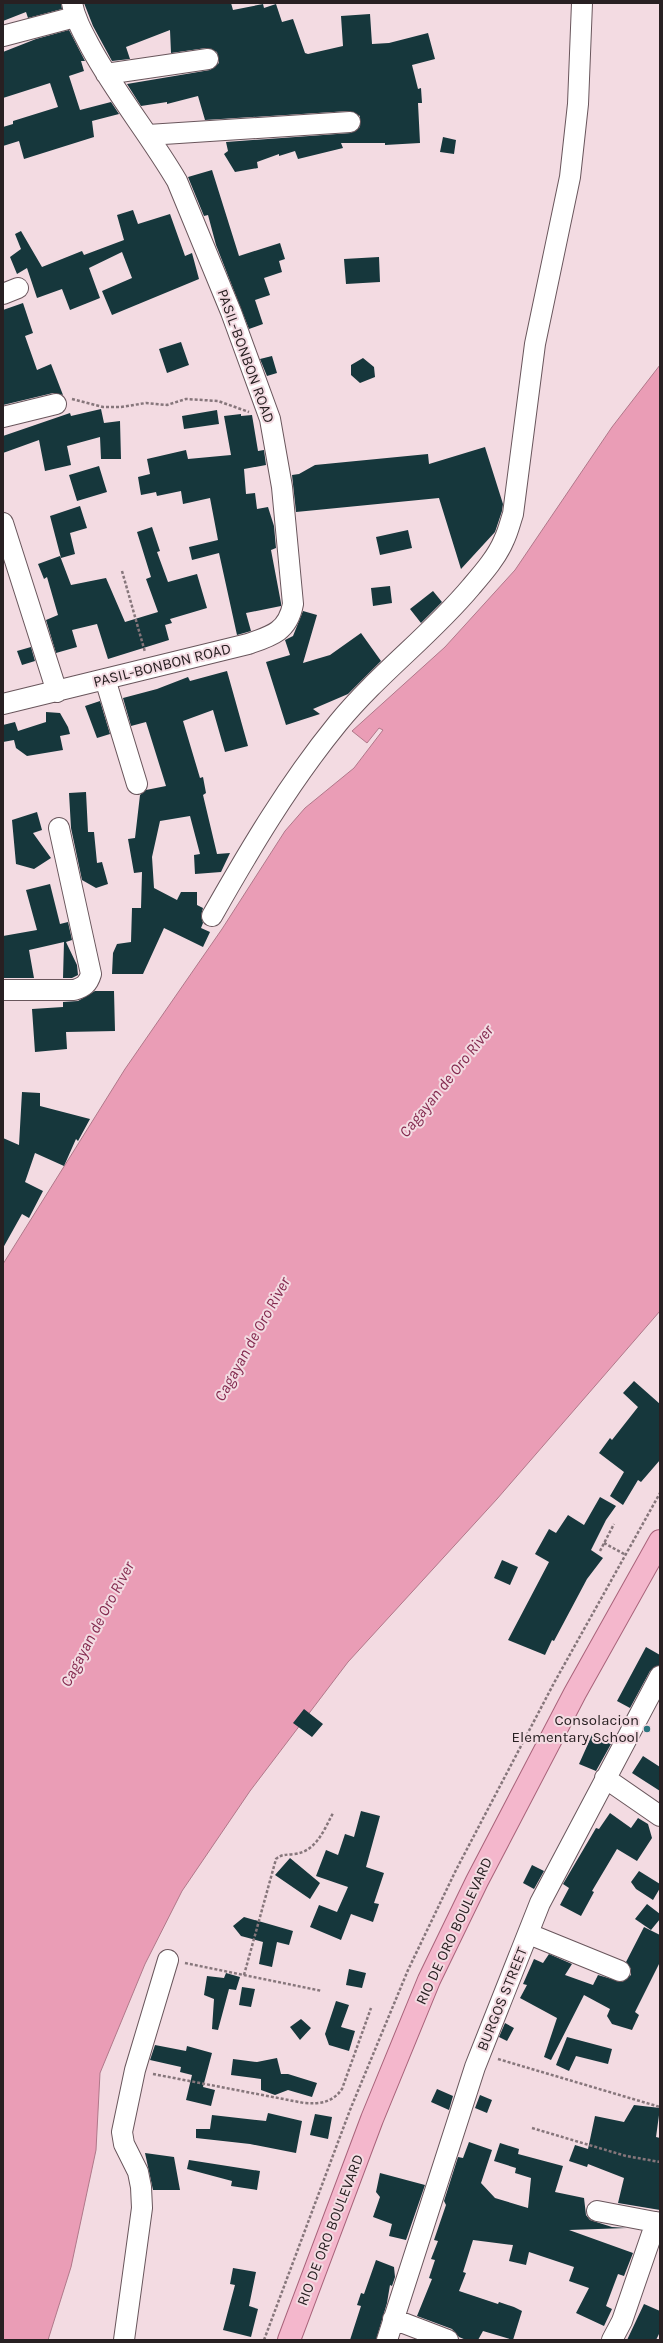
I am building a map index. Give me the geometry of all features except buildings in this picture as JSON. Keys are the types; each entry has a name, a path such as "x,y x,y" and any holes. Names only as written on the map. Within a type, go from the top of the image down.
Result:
{"main road":[{"name":"RIO DE ORO BOULEVARD","path":"289,2340 372,2119 430,1980 477,1881 575,1693 660,1541"}],"street":[{"path":"212,916 272,814 304,767 338,723 372,685 411,650 459,601 485,571 504,541 513,514 535,344 570,177 578,104 582,3"},
{"path":"3,36 73,10"},
{"name":"PASIL-BONBON ROAD","path":"3,704 57,692 268,638 281,629 291,617 293,604 282,487 270,419 231,312 177,181 148,135 106,74 73,10"},
{"path":"106,74 208,59"},
{"path":"148,135 350,122"},
{"path":"3,417 56,404"},
{"path":"3,522 57,692"},
{"path":"105,680 137,784"},
{"path":"3,990 74,990 83,987 88,982 91,974 59,828"},
{"name":"BURGOS STREET","path":"386,2340 480,2054 529,1934 540,1903 660,1676"},
{"path":"605,1778 660,1816"},
{"path":"529,1934 620,1972"},
{"path":"124,2340 142,2208 141,2186 138,2172 124,2144 122,2132 135,2070 168,1960"},
{"path":"596,2211 658,2222 622,2322 612,2340"},
{"path":"393,2319 448,2340"}],"path":[{"path":"56,404 74,398 103,407 121,407 146,403 166,405 186,399 218,401 232,406"},
{"path":"122,571 150,668"},
{"path":"600,1551 614,1524"},
{"path":"604,1543 625,1555"},
{"path":"244,1975 276,1859 279,1856 303,1853 311,1848 320,1838 333,1813"},
{"path":"168,1960 322,1991"},
{"path":"135,2070 304,2103 318,2104 328,2102 337,2097 342,2089 371,2008"},
{"path":"480,2054 660,2107"},
{"path":"532,2128 626,2156 660,2162"}],"water":[{"name":"Cagayan de Oro River","path":"660,365 660,1311 497,1499 348,1662 250,1791 182,1891 145,1964 100,2073 96,2150 71,2267 48,2340 3,2340 3,1264 125,1069 222,929 285,831 305,808 354,768 383,730 379,728 367,743 352,731 445,647 515,570 612,427"}],"place":[{"name":"Consolacion Elementary School","path":"647,1729"}]}
